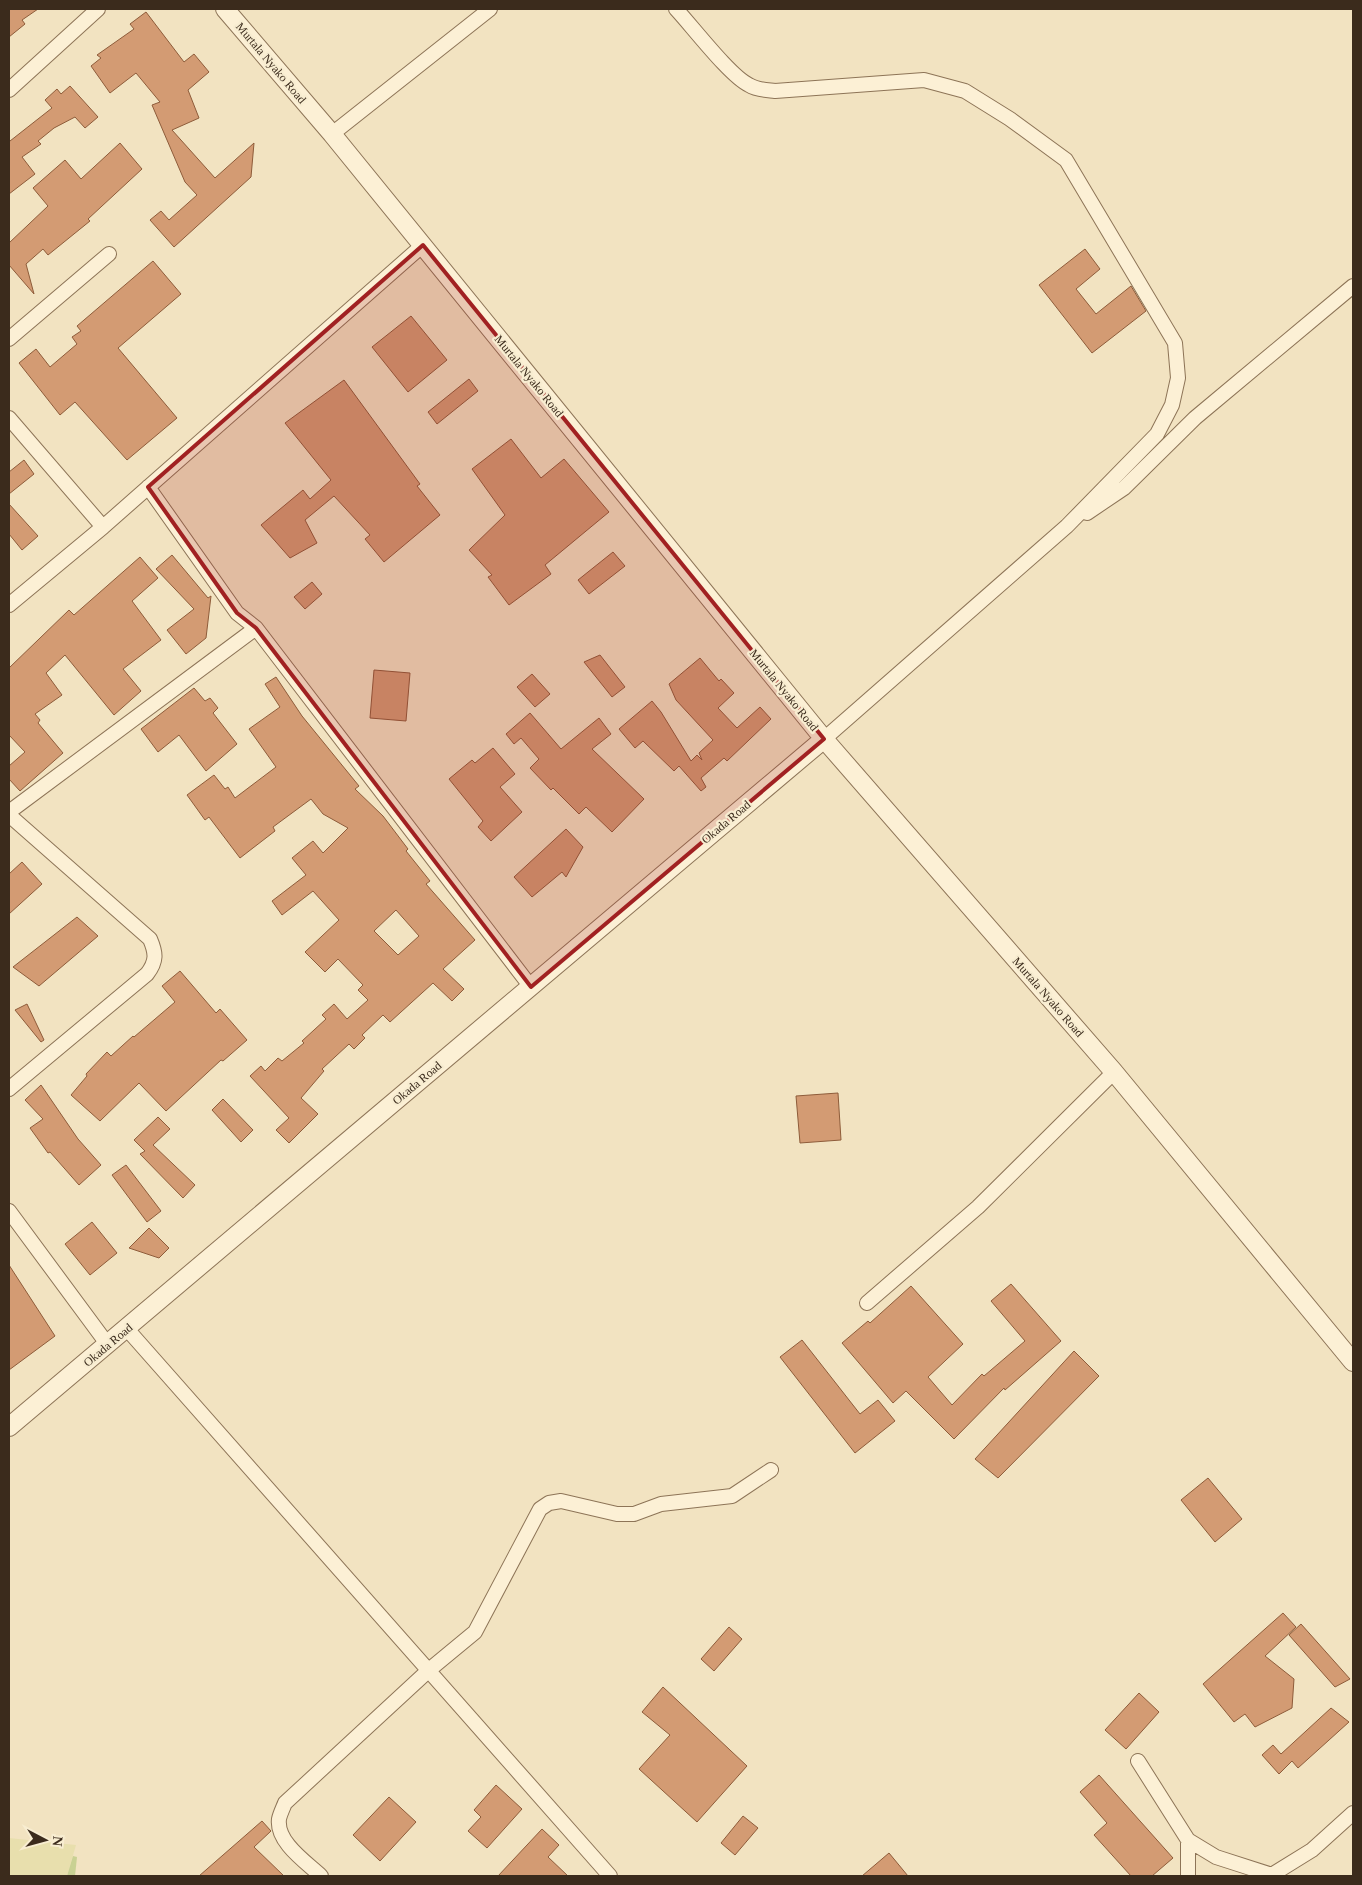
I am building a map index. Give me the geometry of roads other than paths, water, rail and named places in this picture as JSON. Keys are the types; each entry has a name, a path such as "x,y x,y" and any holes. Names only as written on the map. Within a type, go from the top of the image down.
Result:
{"street":[{"path":"9,90 98,9"},
{"name":"Murtala Nyako Road","path":"225,9 332,134 824,739 1114,1072 1353,1362"},
{"path":"332,134 490,9"},
{"path":"676,9 733,72 747,84 760,90 775,91 924,80 949,85 965,91 1010,119 1066,160 1175,343 1178,378 1172,406 1157,434 1067,526 824,739"},
{"path":"9,605 103,527 423,246"},
{"path":"9,339 109,254"},
{"path":"1067,526 1124,488 1195,418 1353,286"},
{"path":"9,418 103,527"},
{"path":"148,487 238,613 256,628 531,987"},
{"path":"9,1089 147,974 154,964 156,952 150,938 9,813 256,628"},
{"name":"Okada Road","path":"9,1428 824,739"},
{"path":"867,1304 978,1207 1114,1072"},
{"path":"9,1211 108,1345"},
{"path":"127,1329 610,1876"},
{"path":"321,1876 288,1844 282,1834 279,1819 285,1803 429,1670 475,1632 481,1624 540,1509 549,1503 572,1502 617,1514 634,1514 661,1504 732,1496 772,1470"},
{"path":"1138,1761 1188,1840 1216,1857 1271,1876 1312,1850 1353,1813"},
{"path":"1188,1840 1188,1876"}]}
